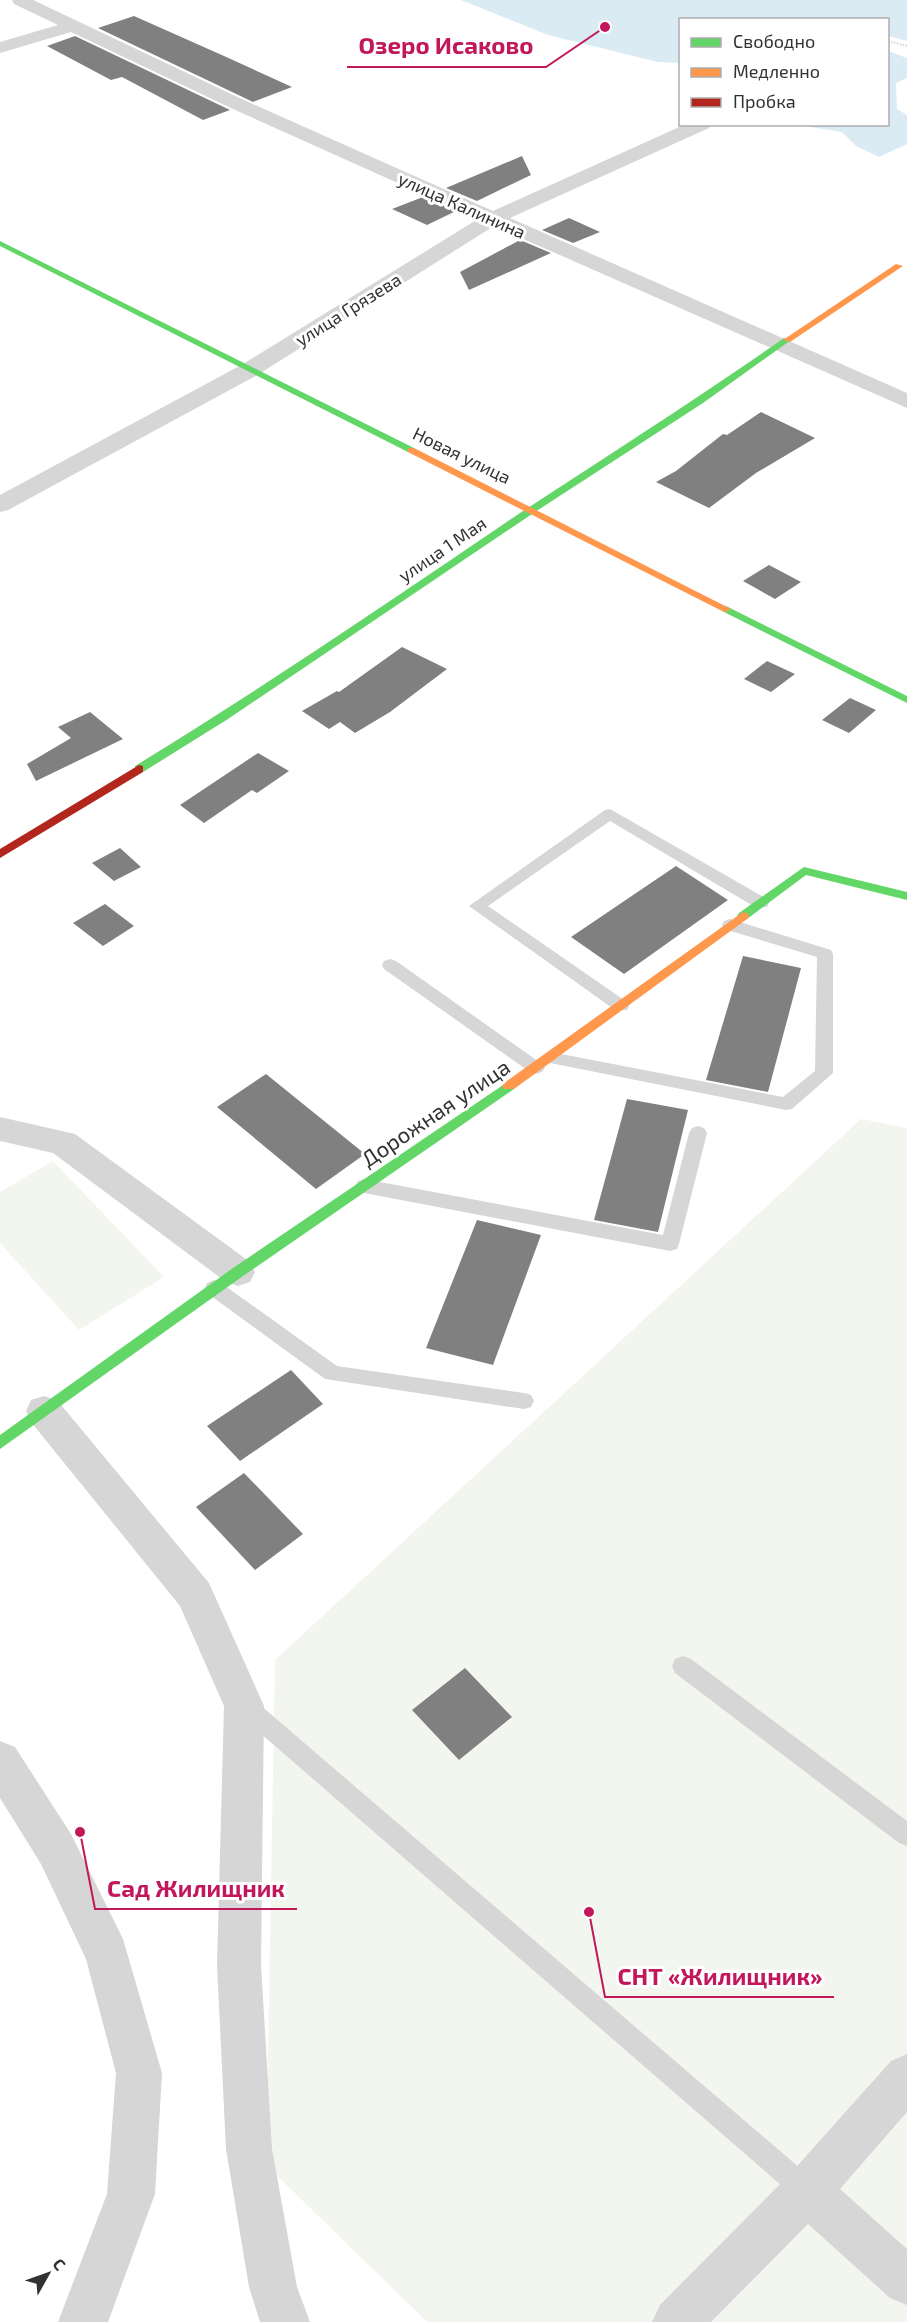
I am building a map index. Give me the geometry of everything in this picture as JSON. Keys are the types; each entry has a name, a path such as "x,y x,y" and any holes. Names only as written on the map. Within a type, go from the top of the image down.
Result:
{"street":[{"name":"улица Калинина","path":"20,0 492,219 907,401"},
{"path":"0,48 72,26"},
{"name":"улица Грязева","path":"0,505 250,369 492,219 698,126"},
{"name":"Новая улица","path":"0,243 907,700"},
{"name":"улица 1 Мая","path":"0,854 224,717 899,266"},
{"name":"Дорожная улица","path":"0,1443 226,1280 551,1058 804,871 907,896"},
{"path":"0,1129 63,1143 226,1280"},
{"path":"44,1411 195,1594 244,1706 239,1965 249,2150 273,2287 285,2322"},
{"path":"0,1761 56,1848 106,1955 139,2073 130,2194 83,2322"},
{"path":"677,2322 807,2191 907,2077"},
{"path":"807,2191 907,2282"}],"lane":[{"path":"621,1006 477,906 610,814 761,903"},
{"path":"551,1058 786,1104 824,1073 825,954 730,925"},
{"path":"390,964 536,1068"},
{"path":"364,1186 670,1244 698,1133"},
{"path":"226,1280 332,1373 525,1401"},
{"path":"683,1666 907,1835"},
{"path":"244,1706 807,2191"}],"path":[{"path":"889,41 907,46"}],"shaded area":[{"path":"461,0 907,0 907,41 889,36 889,18 679,18 679,63 658,62 548,35"},
{"path":"889,51 907,58 907,78 896,83 897,109 907,115 907,144 879,157 856,146 842,132 804,126 889,126"},
{"path":"861,1119 907,1128 907,2322 427,2322 266,2165 275,1660"},
{"path":"53,1161 164,1277 79,1330 0,1243 0,1192"}],"building":[{"path":"134,16 292,87 253,102 98,28"},
{"path":"75,36 230,110 203,120 122,77 111,80 47,46"},
{"path":"522,156 531,175 477,201 446,188"},
{"path":"423,197 456,211 427,225 392,209"},
{"path":"569,218 600,232 573,243 542,230"},
{"path":"520,240 551,253 469,290 460,272"},
{"path":"761,412 815,438 756,473 709,508 656,482 676,471 723,434 727,435"},
{"path":"769,565 801,582 775,599 743,581"},
{"path":"402,647 447,669 390,712 355,733 340,722 329,729 302,711 337,691 339,692"},
{"path":"767,661 795,674 771,692 744,679"},
{"path":"850,698 876,710 849,733 822,720"},
{"path":"90,712 123,739 36,781 27,764 71,738 58,727"},
{"path":"258,753 289,771 257,793 252,790 204,823 180,805"},
{"path":"120,848 141,867 114,881 92,863"},
{"path":"676,866 728,900 624,974 571,937"},
{"path":"105,904 134,926 103,946 73,923"},
{"path":"743,956 801,968 768,1092 706,1080"},
{"path":"266,1074 365,1154 316,1189 217,1107"},
{"path":"627,1099 688,1110 658,1232 594,1220"},
{"path":"477,1220 541,1235 493,1365 426,1348"},
{"path":"291,1370 323,1404 240,1461 207,1426"},
{"path":"244,1473 303,1534 255,1570 196,1507"},
{"path":"465,1668 512,1717 459,1760 412,1710"}],"traffic: fast":[{"path":"0,243 411,450"},
{"path":"139,769 224,717 532,510 700,401 787,340"},
{"path":"726,609 907,700"},
{"path":"743,916 804,871 907,896"},
{"path":"0,1443 238,1272 509,1086"}],"traffic: slow":[{"path":"787,340 899,266"},
{"path":"411,450 726,609"},
{"path":"509,1086 743,916"}],"traffic: jam":[{"path":"0,854 139,769"}],"place":[{"name":"Озеро Исаково","path":"605,27"},
{"name":"Сад Жилищник","path":"80,1832"},
{"name":"СНТ «Жилищник»","path":"589,1912"}]}
